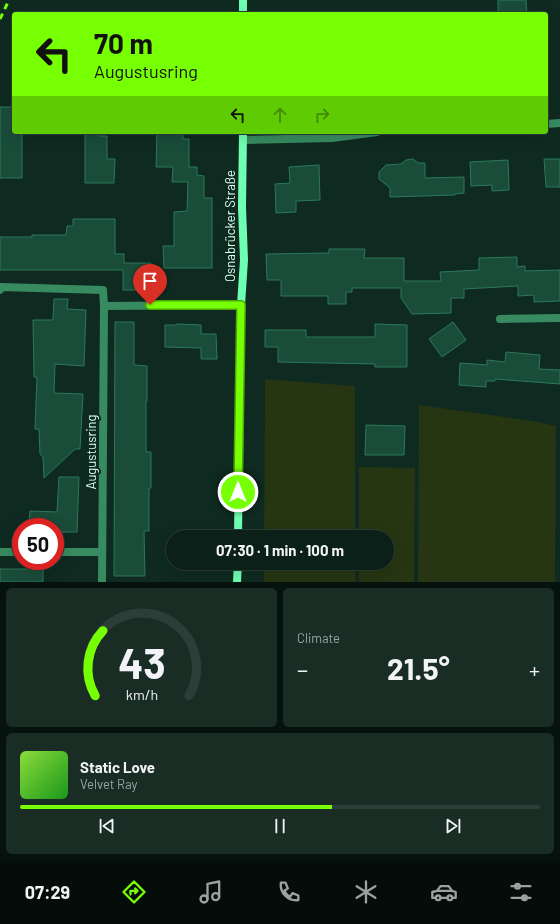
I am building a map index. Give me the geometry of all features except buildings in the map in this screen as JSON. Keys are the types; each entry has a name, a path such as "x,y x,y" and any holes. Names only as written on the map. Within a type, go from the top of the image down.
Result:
{"main road":[{"path":"243,0 243,12"},
{"name":"Osnabrücker Straße","path":"238,530 241,305 244,260 242,207 243,136"},
{"path":"237,582 238,570"}],"street":[{"path":"548,124 560,123"},
{"path":"243,136 332,138 362,134"},
{"name":"Augustusring","path":"0,290 2,287 103,290 102,582"},
{"path":"104,306 241,305"},
{"path":"500,319 560,318"},
{"path":"0,552 12,552"},
{"path":"64,552 102,552"}],"green space":[{"path":"265,379 355,386 355,530 264,530"},
{"path":"419,405 533,421 556,426 555,582 418,582"},
{"path":"359,467 415,468 414,582 359,582 359,570 394,570 394,530 359,530"},
{"path":"264,570 355,570 356,582 264,582"}],"railway":[{"path":"0,19 9,0"}],"route":[{"path":"150,305 241,305 238,492"}]}
